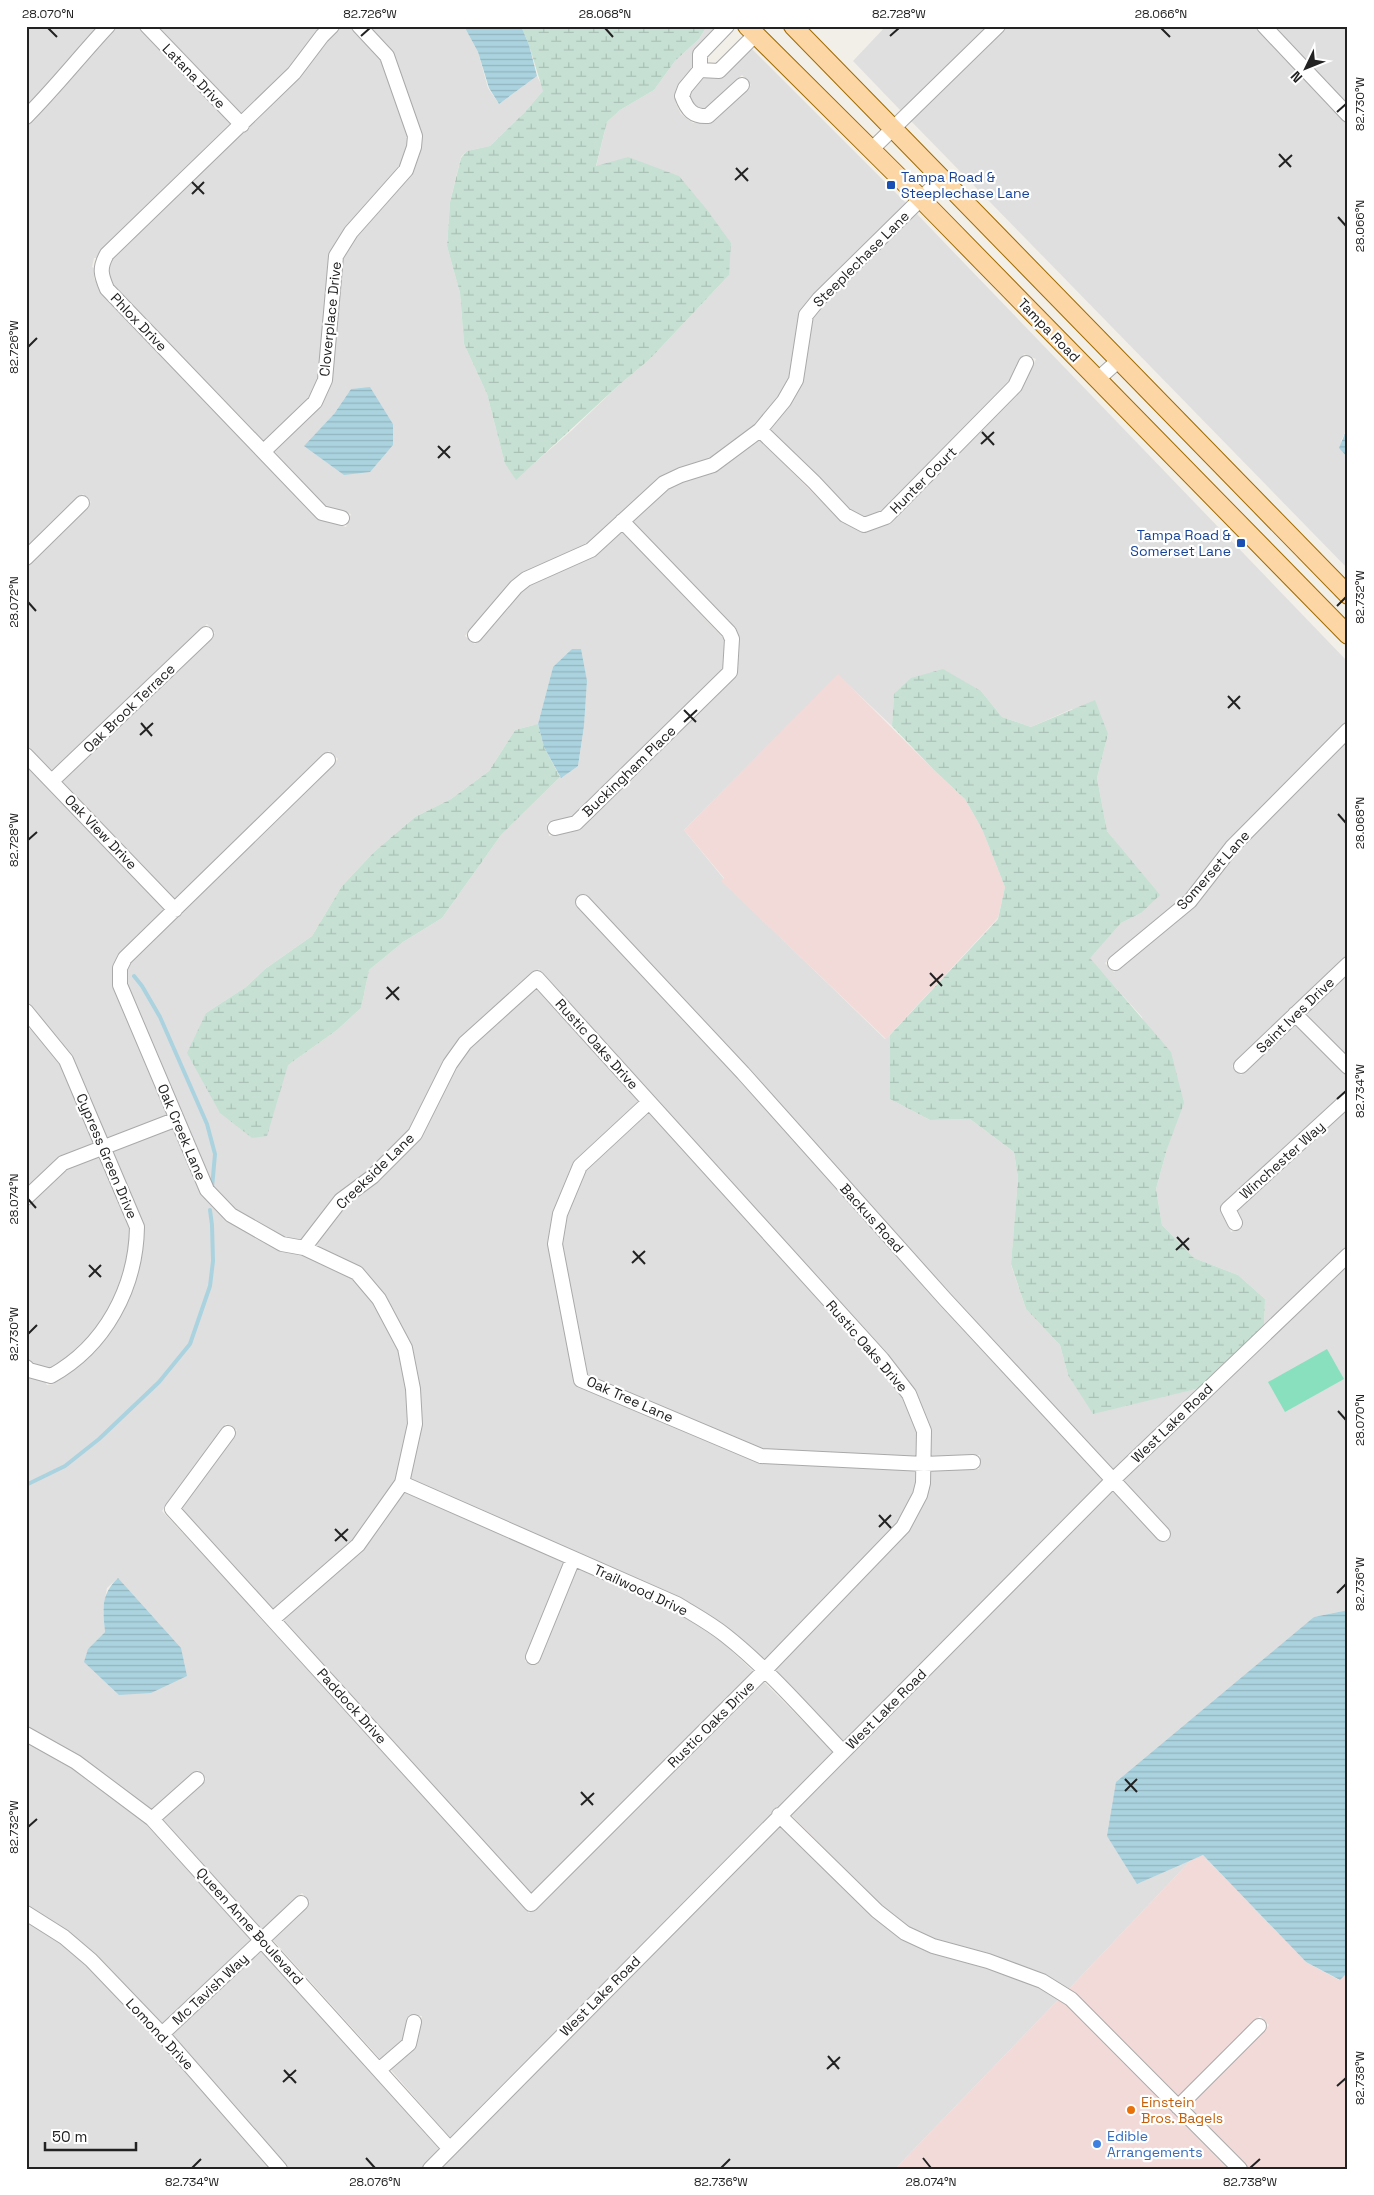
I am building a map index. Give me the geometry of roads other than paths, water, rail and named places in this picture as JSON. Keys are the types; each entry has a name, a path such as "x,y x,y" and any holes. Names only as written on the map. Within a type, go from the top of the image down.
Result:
{"main road":[{"path":"793,26 895,128 1348,595"},
{"name":"Tampa Road","path":"751,30 872,149 1348,635"}],"street":[{"path":"26,117 52,91 76,60 108,26"},
{"name":"Latana Drive","path":"147,26 242,125"},
{"name":"Phlox Drive","path":"332,26 294,73 107,254 101,264 101,275 107,290 322,513 342,518"},
{"name":"Cloverplace Drive","path":"264,451 315,402 325,380 336,256 351,232 406,170 414,147 415,136 387,56 358,26"},
{"path":"727,26 700,54 700,70 684,88 682,96 690,112 698,117 708,116 742,85"},
{"path":"872,149 998,26"},
{"path":"1264,26 1348,115"},
{"path":"700,70 719,71 751,30"},
{"name":"Steeplechase Lane","path":"474,635 516,587 526,579 591,550 664,484 680,476 712,465 760,430 784,401 796,380 806,315 819,299 942,178"},
{"path":"1098,380 1119,360"},
{"name":"Hunter Court","path":"760,430 845,515 864,525 886,516 893,510 1015,386 1026,363"},
{"path":"26,558 82,503"},
{"name":"Buckingham Place","path":"555,828 576,823 730,672 732,639 729,632 622,521"},
{"name":"Oak Brook Terrace","path":"52,782 206,634"},
{"name":"Somerset Lane","path":"1115,963 1190,901 1232,846 1348,730"},
{"name":"Oak View Drive","path":"26,755 175,910"},
{"name":"Oak Creek Lane","path":"273,1619 358,1545 402,1483 415,1424 413,1389 405,1348 379,1299 357,1274 304,1248 282,1244 231,1215 207,1190 120,985 120,968 125,958 328,760"},
{"name":"Backus Road","path":"583,902 743,1073 932,1284 1163,1534"},
{"name":"Saint Ives Drive","path":"1242,1066 1348,964"},
{"name":"Rustic Oaks Drive","path":"531,1904 764,1671 903,1527 920,1495 924,1464 924,1431 909,1394 882,1359 537,978"},
{"name":"Creekside Lane","path":"304,1248 341,1200 372,1177 415,1134 450,1064 465,1043 537,978"},
{"path":"1295,1014 1348,1067"},
{"name":"Cypress Green Drive","path":"26,1367 29,1370 51,1376 65,1368 103,1331 118,1309 136,1252 136,1227 66,1060 28,1017"},
{"name":"Winchester Way","path":"1234,1224 1228,1209 1348,1099"},
{"name":"Oak Tree Lane","path":"648,1102 580,1166 560,1214 556,1244 581,1380 761,1456 924,1464"},
{"path":"26,1198 63,1163 104,1149 177,1119"},
{"name":"West Lake Road","path":"430,2169 1113,1480 1348,1255"},
{"name":"Paddock Drive","path":"228,1433 172,1509 531,1904"},
{"path":"924,1464 973,1462"},
{"name":"Trailwood Drive","path":"402,1483 676,1604 726,1636 764,1671 843,1752"},
{"path":"533,1657 573,1559"},
{"name":"Queen Anne Boulevard","path":"26,1734 76,1762 152,1819 380,2069 449,2148"},
{"path":"152,1819 197,1779"},
{"path":"779,1815 877,1911 905,1933 933,1946 988,1961 1042,1980 1065,1994 1240,2169"},
{"name":"Mc Tavish Way","path":"162,2034 301,1903"},
{"name":"Lomond Drive","path":"26,1914 64,1937 91,1960 162,2034 280,2169"},
{"path":"380,2069 409,2044 414,2022"},
{"path":"1178,2107 1259,2026"}],"water":[{"path":"464,26 521,26 529,45 537,76 499,104 489,88 478,52"},
{"path":"370,387 393,424 393,445 370,472 344,475 304,446 334,414 351,389"},
{"path":"1348,426 1348,458 1339,448"},
{"path":"572,649 581,649 587,681 584,726 578,766 561,778 544,747 538,724 553,667"},
{"path":"118,1578 181,1648 187,1676 151,1693 119,1695 84,1662 88,1649 105,1632 103,1610 105,1597 112,1584"},
{"path":"1348,1610 1348,1744 1345,1747 1348,1752 1348,1972 1340,1980 1306,1962 1203,1855 1137,1884 1107,1836 1116,1782 1314,1617"}],"waterway":[{"path":"134,976 160,1017 207,1124 215,1154 212,1188"},
{"path":"26,1485 65,1466 99,1439 159,1382 190,1344 210,1286 213,1261 210,1210"}],"place":[{"name":"Tampa Road & Steeplechase Lane","path":"891,185"},
{"name":"Tampa Road & Somerset Lane","path":"1241,543"},
{"name":"Einstein Bros. Bagels","path":"1131,2110"},
{"name":"Edible Arrangements","path":"1097,2144"}]}
